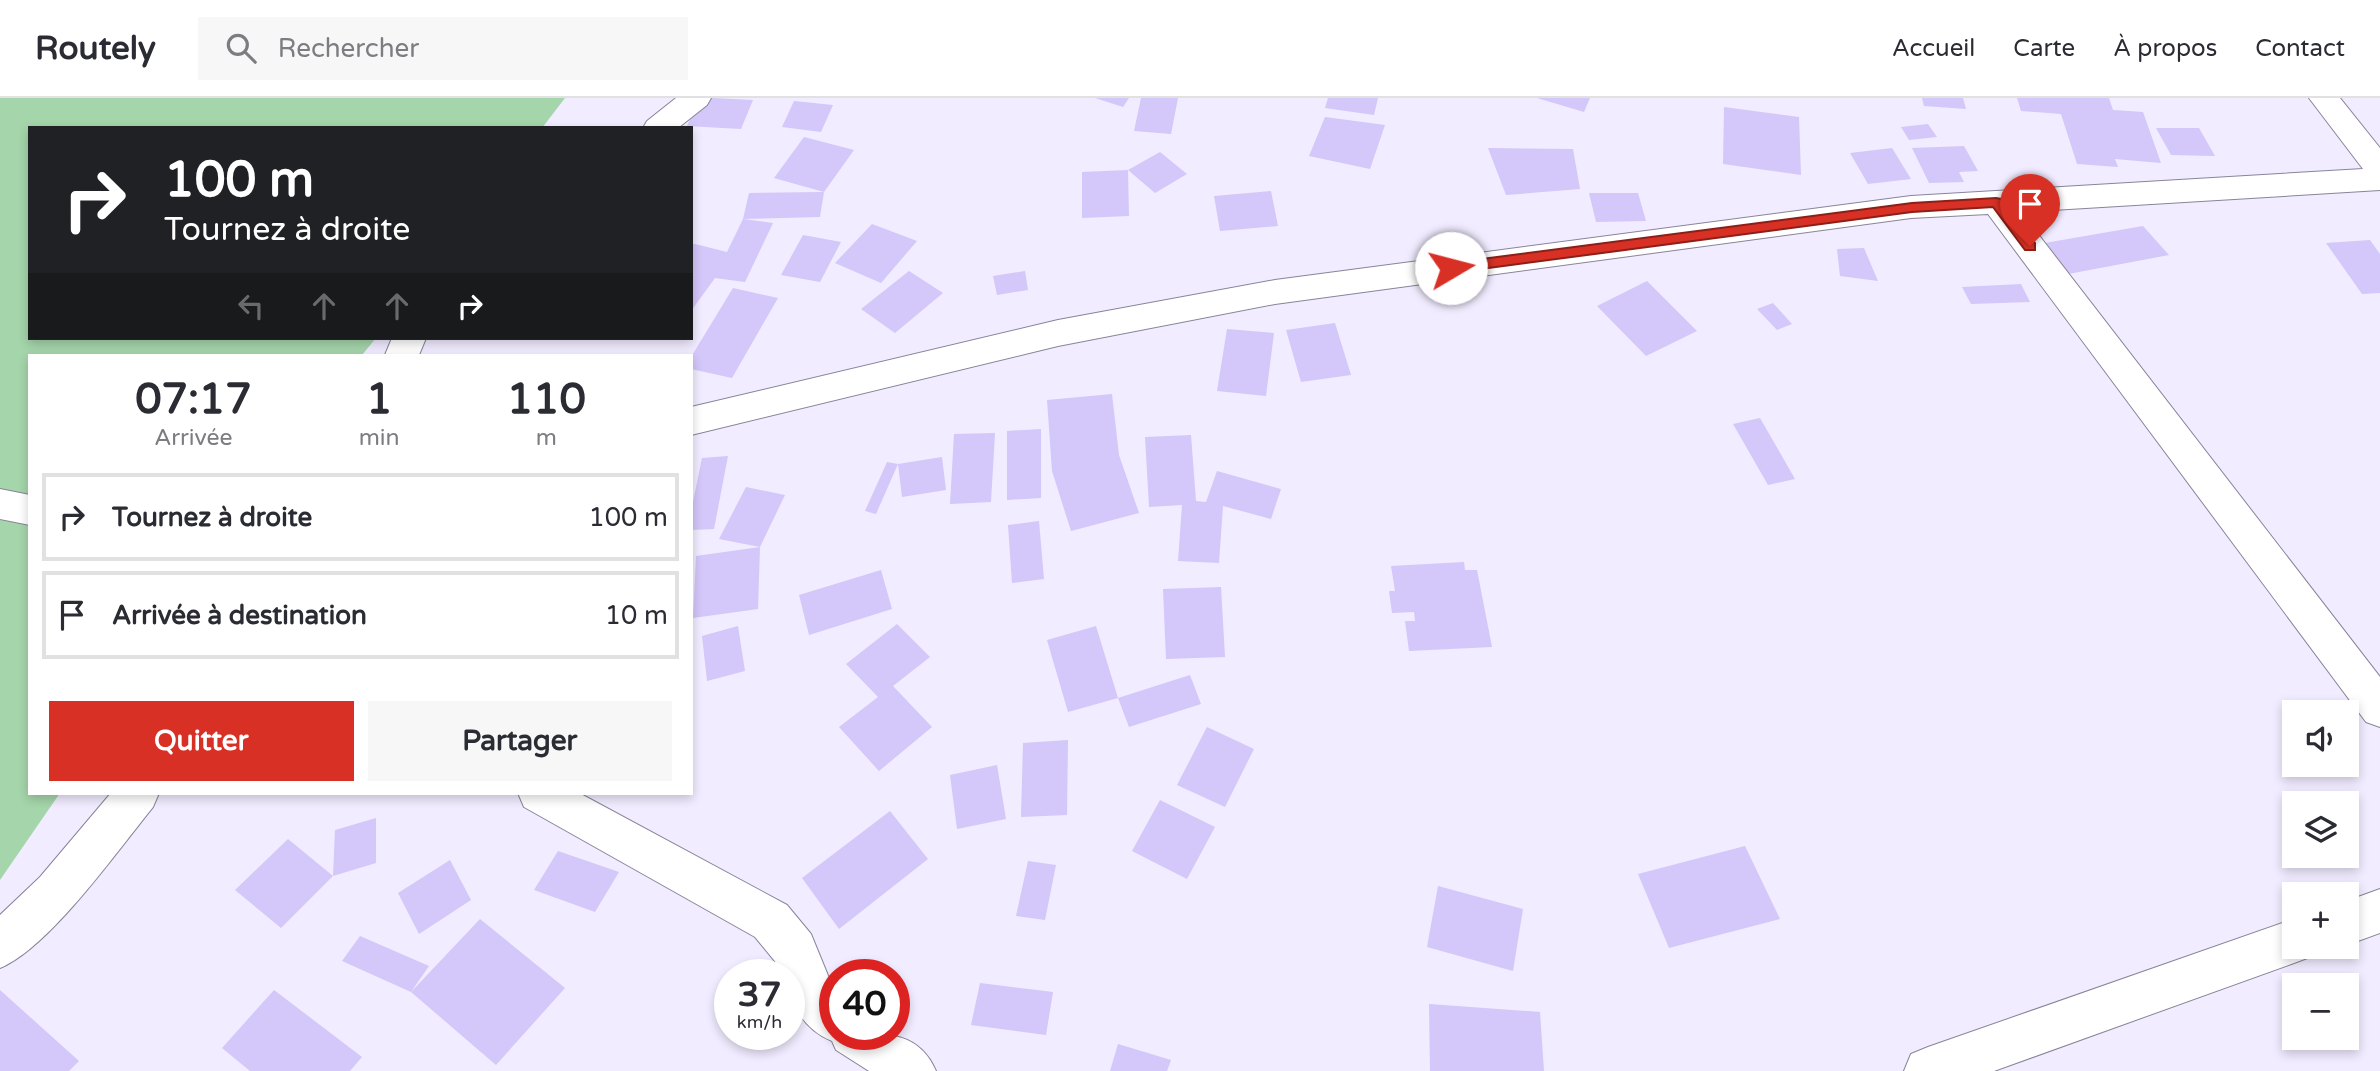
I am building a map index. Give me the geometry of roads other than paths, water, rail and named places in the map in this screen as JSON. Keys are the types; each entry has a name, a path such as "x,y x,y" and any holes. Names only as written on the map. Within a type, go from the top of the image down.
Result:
{"street":[{"path":"661,126 696,98"},
{"path":"2324,98 2380,170"},
{"path":"693,421 1058,333 1275,292 1912,207 2380,179"},
{"path":"1996,202 2380,709"},
{"path":"0,946 56,892 136,795"},
{"path":"543,795 771,921 795,950 812,994 819,1002"},
{"path":"2359,919 2380,911"},
{"path":"1928,1071 2282,945"},
{"path":"878,1050 912,1071"}]}
